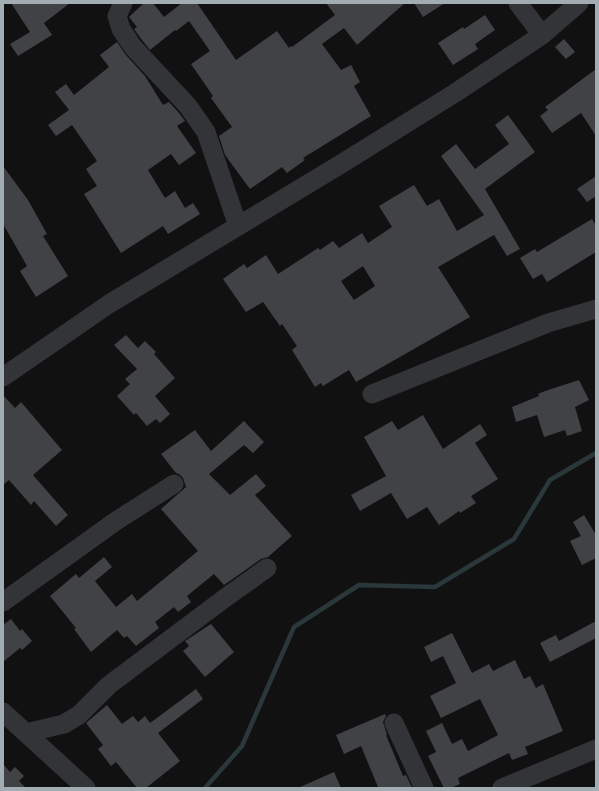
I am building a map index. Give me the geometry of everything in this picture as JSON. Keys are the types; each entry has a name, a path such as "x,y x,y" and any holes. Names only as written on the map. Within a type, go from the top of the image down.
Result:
{"street":[{"path":"122,3 117,16 121,29 134,47 188,106 206,132 238,226"},
{"path":"518,3 542,35"},
{"path":"3,377 109,304 455,93 542,35 578,3"},
{"path":"372,394 548,323 596,309"},
{"path":"3,602 116,521 174,484"},
{"path":"26,733 64,724 79,715 109,685 267,568"},
{"path":"3,712 86,788"},
{"path":"394,723 424,788"},
{"path":"502,788 596,749"}],"building":[{"path":"11,3 70,3 44,23 52,35 18,56 10,44 30,32"},
{"path":"144,3 153,3 164,17 182,3 197,3 236,60 277,31 289,48 291,46 292,47 335,15 326,3 405,3 357,45 344,28 322,44 341,70 351,65 360,82 354,86 371,116 303,158 305,160 287,173 282,167 250,189 225,155 219,136 232,127 211,98 213,96 191,64 210,51 189,21 150,50 134,29 137,27 129,17"},
{"path":"414,3 445,3 423,17"},
{"path":"485,15 495,30 475,44 478,49 453,65 438,43 463,27 464,29"},
{"path":"564,39 575,52 566,59 555,47"},
{"path":"117,42 125,54 145,76 163,105 169,102 185,121 177,126 196,153 179,165 171,154 148,170 165,198 175,191 185,208 193,203 200,214 168,234 163,226 121,253 84,194 97,186 86,169 97,161 72,125 56,136 48,125 69,110 55,92 66,84 74,95 109,67 100,55"},
{"path":"596,69 596,136 581,113 552,133 540,116 548,110 545,107"},
{"path":"508,115 535,152 485,189 520,249 507,256 494,235 438,267 470,317 356,382 349,370 323,386 321,383 315,387 292,350 297,346 282,324 280,326 263,302 246,312 223,279 244,264 247,268 266,255 278,274 318,248 320,250 333,241 339,248 362,233 368,243 392,227 379,206 414,185 427,206 439,199 457,231 484,215 441,156 456,144 475,169 509,144 495,125","holes":["363,266 375,286 354,300 341,281"]},
{"path":"3,166 28,200 47,234 43,236 68,276 36,297 20,271 27,266 3,224"},
{"path":"596,176 596,196 587,202 577,189"},
{"path":"592,219 596,226 596,252 547,282 542,274 533,279 520,258 535,249 537,252"},
{"path":"126,335 138,348 145,341 156,352 154,354 175,378 155,396 170,414 160,423 156,419 147,426 136,413 134,415 117,396 130,384 125,379 137,369 114,345"},
{"path":"579,380 589,400 575,407 582,431 567,436 565,430 544,437 537,415 516,422 512,407 539,396 538,394 545,391"},
{"path":"3,395 15,408 21,402 62,450 33,475 68,515 56,526 34,501 31,505 9,480 3,485"},
{"path":"423,415 443,449 480,424 487,435 475,443 498,479 471,496 476,503 460,513 459,511 439,525 427,507 407,519 391,493 360,511 351,495 386,476 364,437 392,421 398,430"},
{"path":"244,421 264,442 253,453 244,445 209,474 230,495 256,474 266,486 255,495 292,536 268,557 261,559 224,585 214,574 187,596 191,602 178,612 174,607 155,622 159,628 136,646 127,636 124,638 117,630 91,652 74,629 76,628 50,596 76,574 79,578 104,557 112,567 95,581 116,607 132,594 137,601 198,551 161,509 186,487 183,478 176,473 161,454 195,430 211,451"},
{"path":"584,515 596,535 596,558 582,565 570,541 581,536 573,522"},
{"path":"11,619 20,631 22,629 32,641 22,650 20,648 3,662 3,625"},
{"path":"596,621 596,638 550,662 540,643 556,635 559,641"},
{"path":"211,624 234,652 205,677 183,651 189,646 185,641"},
{"path":"452,633 472,673 489,664 493,671 515,660 524,679 530,676 536,688 543,684 563,731 525,747 528,754 512,760 509,753 458,778 460,784 451,788 444,788 428,756 436,752 426,731 442,723 452,744 462,739 468,751 498,735 480,699 441,718 430,696 456,683 443,656 431,662 424,647"},
{"path":"196,689 203,699 158,733 180,761 146,788 137,788 116,762 111,766 98,749 103,745 86,723 107,705 122,724 133,716 138,722 145,716 150,723"},
{"path":"385,714 386,716 383,722 386,735 403,776 406,775 412,788 376,788 378,787 361,746 344,754 336,735"},
{"path":"3,764 10,772 15,767 24,776 19,781 26,788 3,788"},
{"path":"334,772 341,788 298,788"}],"waterway":[{"path":"205,788 242,746 294,627 359,585 435,587 514,539 550,480 596,453"}]}
